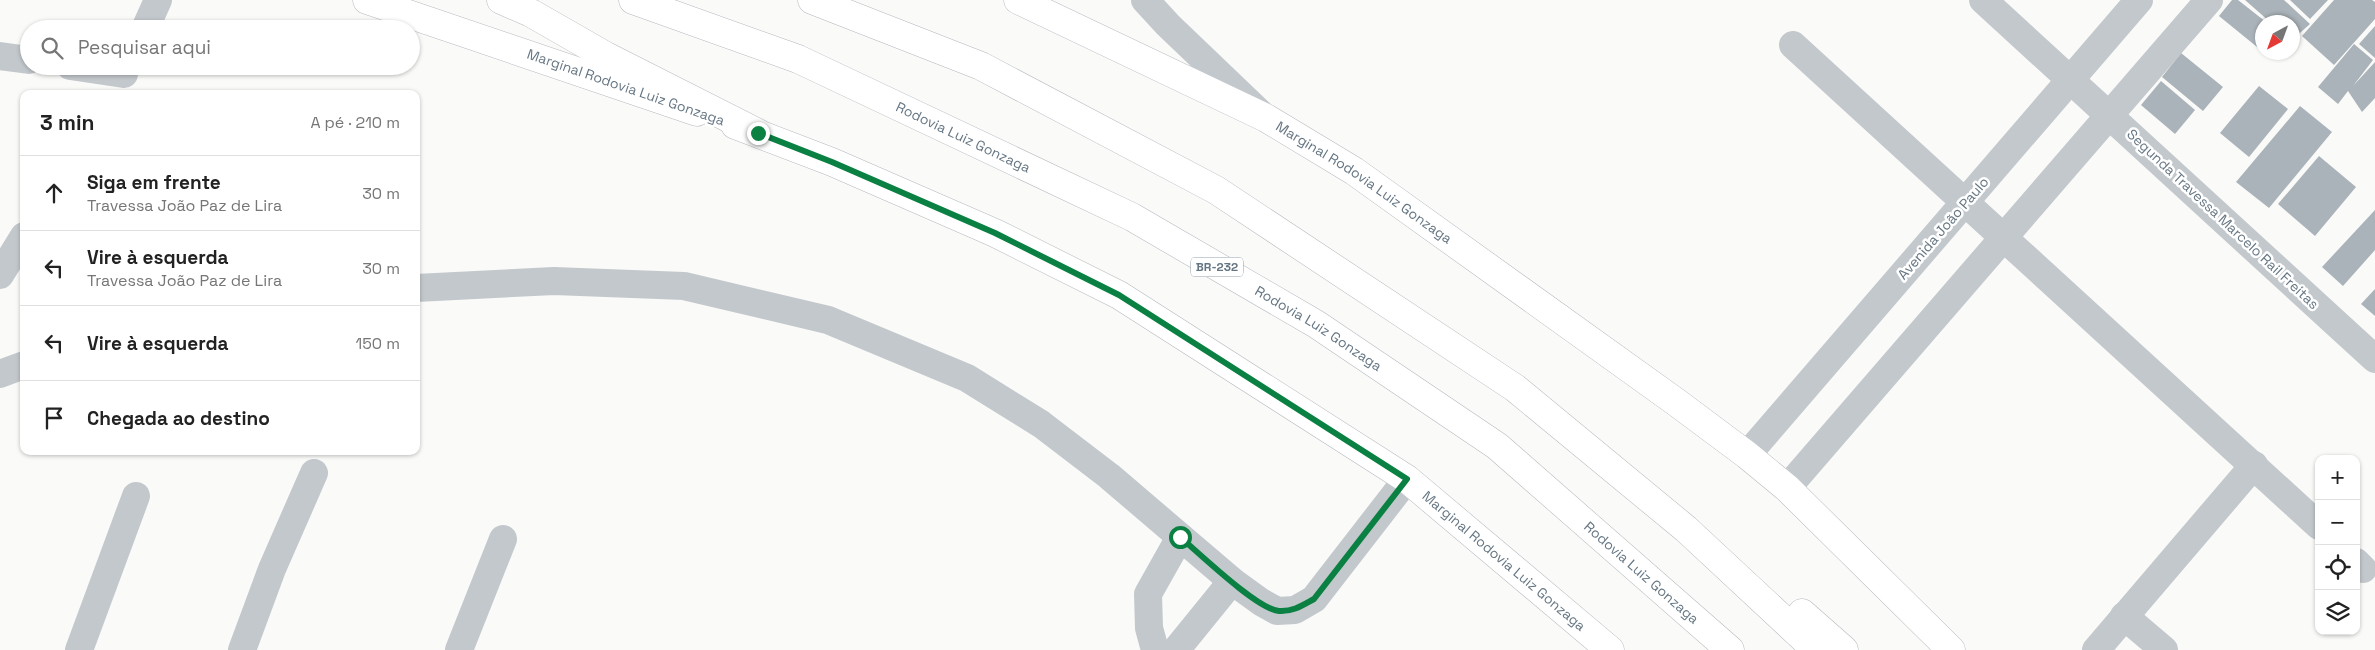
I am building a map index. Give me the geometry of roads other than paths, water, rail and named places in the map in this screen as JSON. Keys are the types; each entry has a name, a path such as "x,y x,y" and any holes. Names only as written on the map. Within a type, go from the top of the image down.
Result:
{"main road":[{"name":"Marginal Rodovia Luiz Gonzaga","path":"366,0 758,133 832,162 995,233 1119,295 1407,479 1610,650"},
{"path":"501,0 531,12 606,56 758,133"},
{"name":"Rodovia Luiz Gonzaga","path":"633,0 798,59 1124,213 1316,324 1497,446 1730,650"},
{"path":"812,0 980,66 1216,190 1515,388 1686,529 1816,650"},
{"name":"Marginal Rodovia Luiz Gonzaga","path":"1018,0 1266,118 1354,171 1676,402 1787,488 1951,650"},
{"path":"1686,529 1780,595 1844,650"}],"street":[{"path":"149,20 158,0"},
{"path":"1146,0 1168,25 1266,118"},
{"name":"Segunda Travessa Marcelo Rail Freitas","path":"1983,0 2070,82 2110,115 2375,359"},
{"name":"Avenida João Paulo","path":"1747,456 2139,0"},
{"path":"1787,488 2209,0"},
{"path":"1793,45 2315,522"},
{"path":"0,56 20,59"},
{"path":"108,75 120,78"},
{"path":"0,275 20,242"},
{"path":"420,288 554,281 684,286 828,320 967,378 1041,424 1109,476 1232,581 1277,611 1295,610 1314,599 1407,479"},
{"path":"0,374 20,366"},
{"path":"2096,650 2254,465"},
{"path":"242,650 272,570 314,473"},
{"path":"79,650 136,496"},
{"path":"1155,650 1149,628 1148,594 1180,537"},
{"path":"459,650 503,539"},
{"path":"1176,650 1232,581"},
{"path":"2124,616 2164,650"}]}
